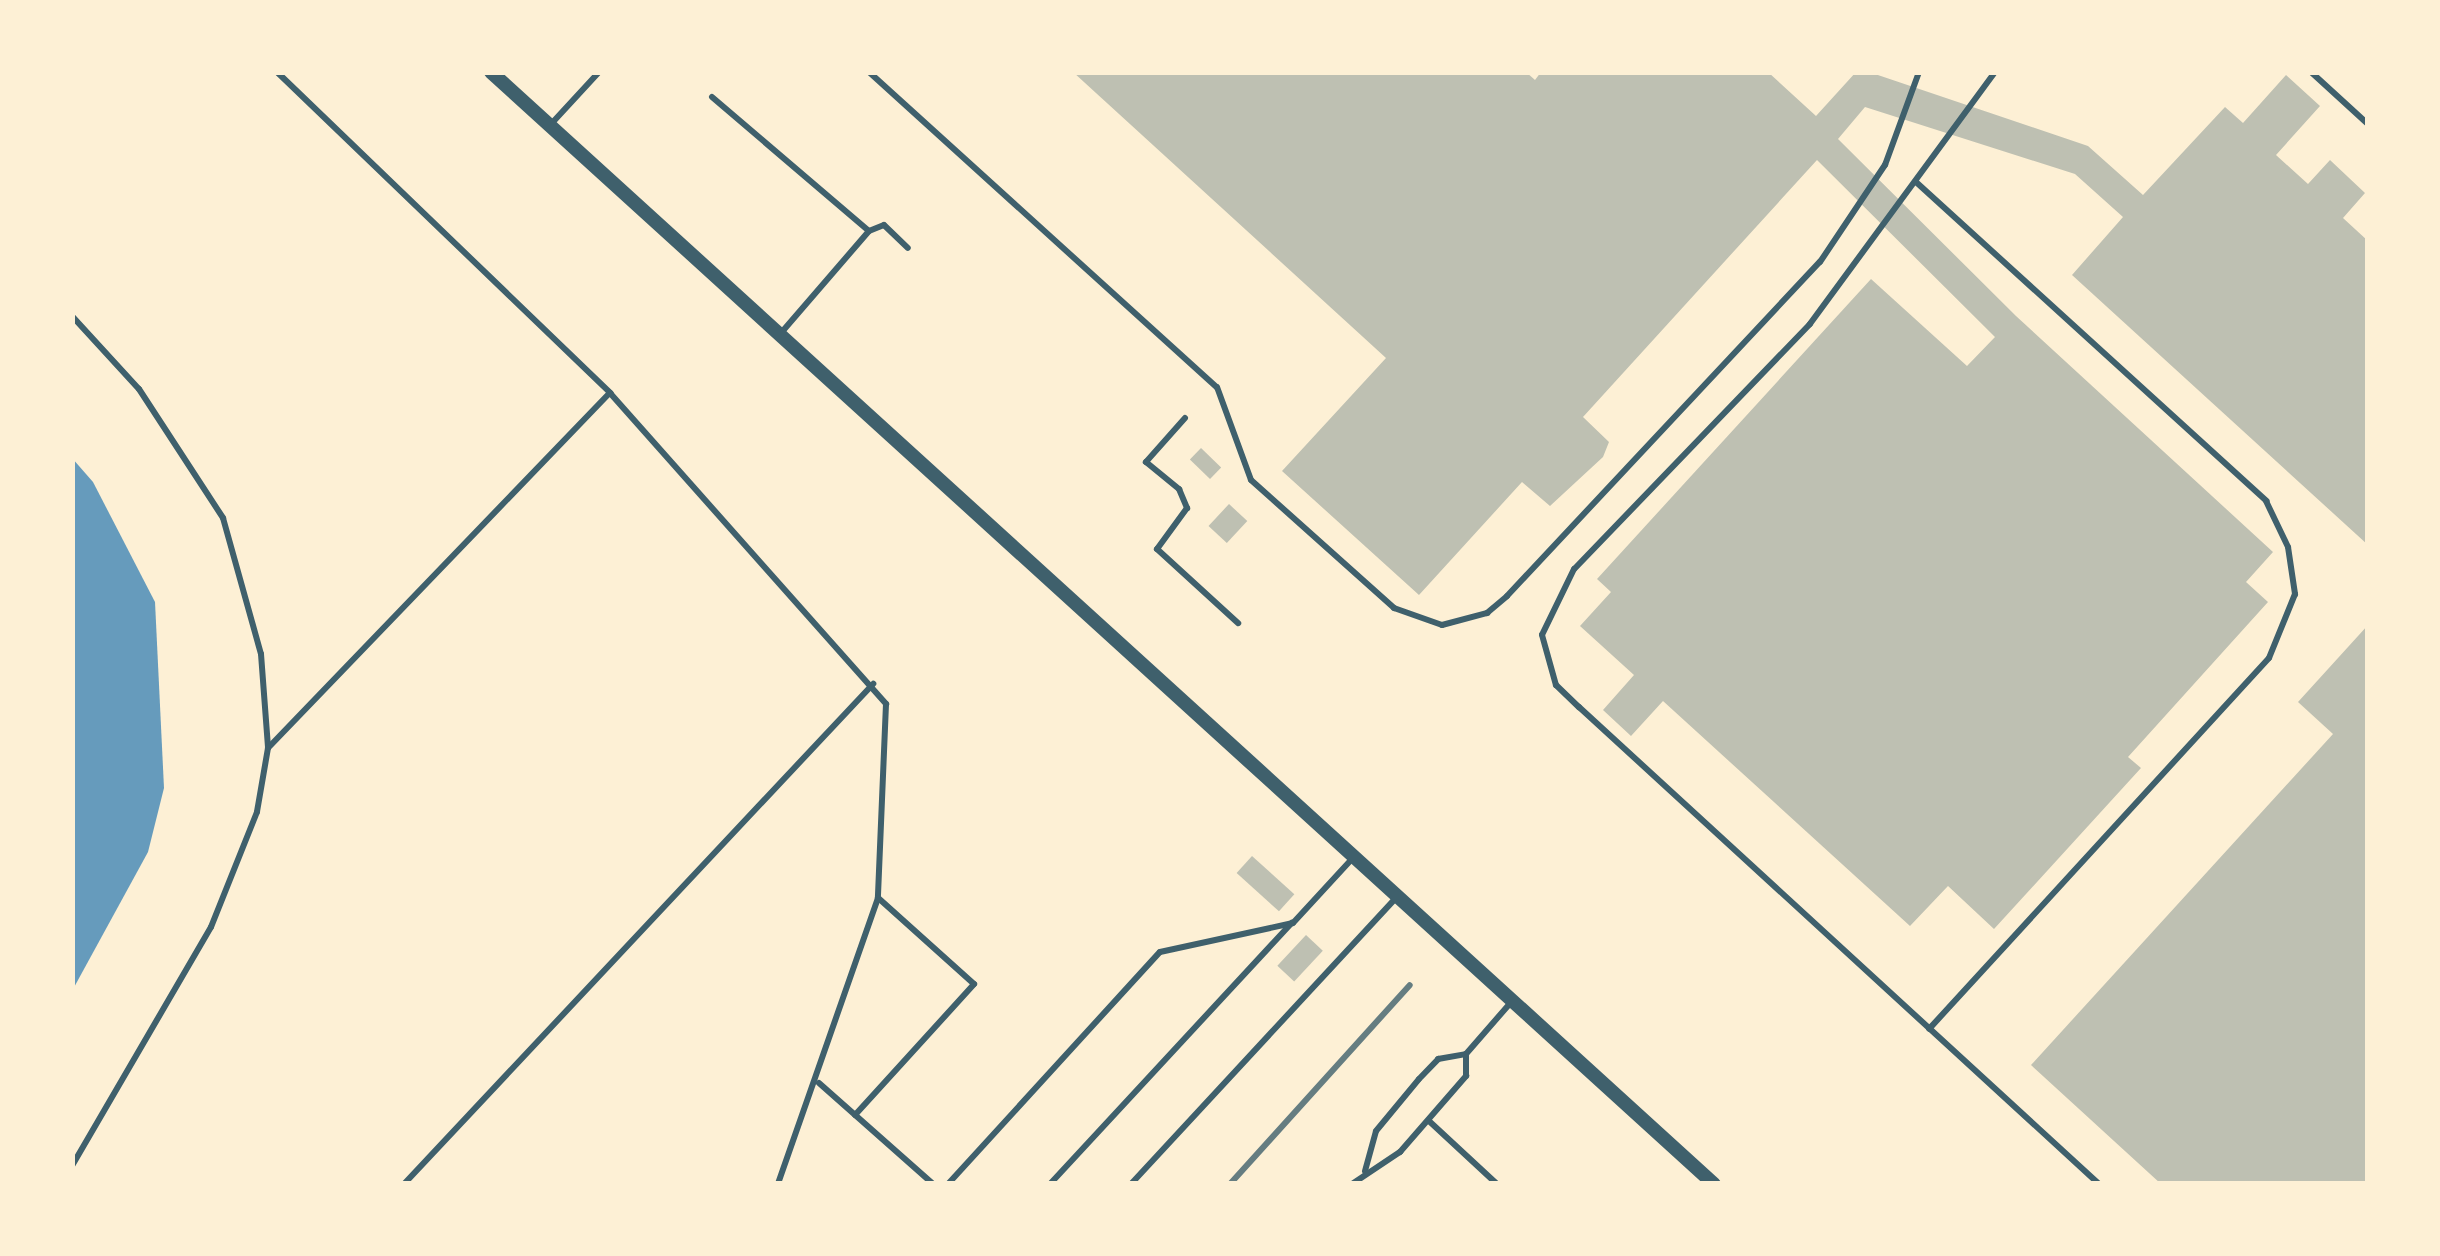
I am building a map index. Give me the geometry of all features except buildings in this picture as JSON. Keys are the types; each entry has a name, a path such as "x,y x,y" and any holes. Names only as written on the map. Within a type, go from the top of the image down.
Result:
{"street":[{"path":"490,72 1714,1184"}],"lane":[{"path":"277,72 610,393 886,704 878,898 819,1084 778,1184"},
{"path":"549,125 599,72"},
{"path":"869,72 1217,387 1251,480 1394,608 1442,625 1487,614 1508,596 1820,262 1886,165 1919,72"},
{"path":"1995,72 1810,324 1574,569 1542,635 1556,685 2099,1184"},
{"path":"2311,72 2368,124"},
{"path":"712,97 869,230"},
{"path":"1916,182 2266,501 2288,547 2295,594 2269,658 1930,1029"},
{"path":"779,336 869,230 884,225 908,248"},
{"path":"72,316 139,389 223,518 260,654 268,748 257,812 212,927 72,1166"},
{"path":"268,748 610,393"},
{"path":"1185,418 1146,463 1178,489 1187,508 1157,549 1238,623"},
{"path":"404,1184 873,684"},
{"path":"1049,1184 1354,856"},
{"path":"1131,1184 1399,895"},
{"path":"855,1115 974,984 878,898"},
{"path":"948,1184 1160,952 1293,922"},
{"path":"1365,1171 1376,1131 1419,1078 1438,1059 1466,1054 1514,999"},
{"path":"1352,1184 1365,1171 1400,1152 1466,1076 1466,1054"},
{"path":"819,1084 933,1184"},
{"path":"1428,1120 1497,1184"}],"water":[{"path":"72,458 93,482 155,602 164,788 148,852 72,991"}],"railway":[{"path":"1230,1184 1410,985"}]}
